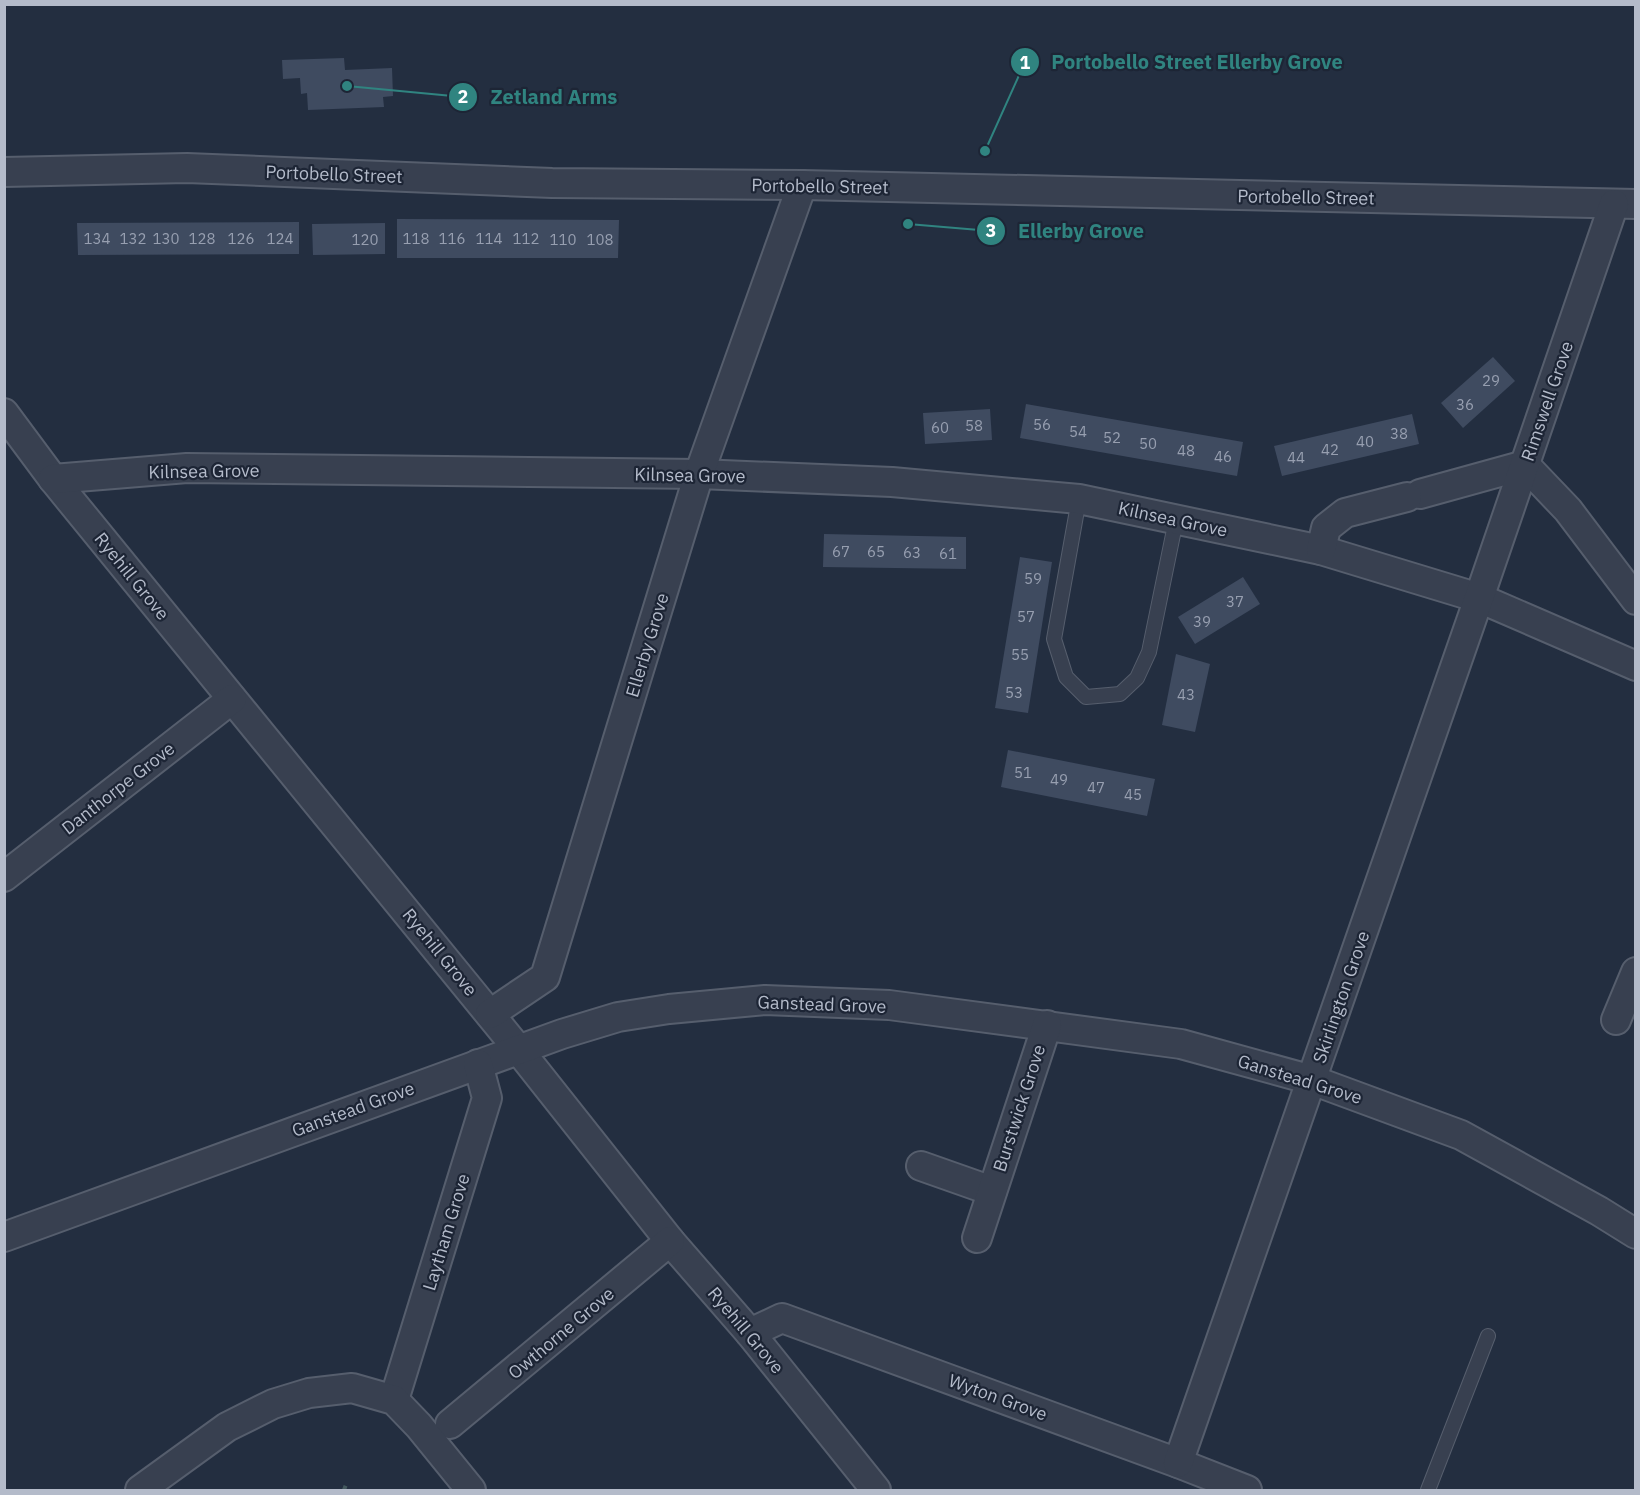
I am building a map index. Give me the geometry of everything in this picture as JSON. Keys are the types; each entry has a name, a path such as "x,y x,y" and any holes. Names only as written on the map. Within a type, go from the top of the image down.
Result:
{"street":[{"name":"Portobello Street","path":"4,172 187,168 552,183 802,185 1625,204"},
{"name":"Ellerby Grove","path":"490,1014 544,976 699,474 802,185"},
{"name":"Rimswell Grove","path":"1479,598 1525,465 1625,204"},
{"name":"Ryehill Grove","path":"4,413 53,479 490,1014 670,1241 750,1333 876,1491"},
{"path":"1321,550 1326,528 1345,513 1525,465 1568,510 1635,600"},
{"name":"Kilnsea Grove","path":"53,479 187,468 699,474 892,482 1079,499 1321,550 1479,598 1635,666"},
{"name":"Skirlington Grove","path":"1178,1463 1479,598"},
{"name":"Danthorpe Grove","path":"4,877 232,699"},
{"path":"1616,1020 1635,972"},
{"name":"Ganstead Grove","path":"4,1237 518,1049 618,1017 669,1009 765,1000 889,1005 1181,1044 1312,1080 1461,1135 1599,1211 1635,1234"},
{"name":"Burstwick Grove","path":"977,1238 1047,1025"},
{"name":"Laytham Grove","path":"394,1400 488,1098 478,1064"},
{"name":"Burstwick Grove","path":"921,1166 992,1191"},
{"name":"Owthorne Grove","path":"450,1424 670,1241"},
{"name":"Wyton Grove","path":"750,1333 782,1317 1178,1463 1247,1491"},
{"path":"140,1491 227,1427 273,1404 309,1393 352,1388 394,1400 419,1426 471,1491"}],"lane":[{"path":"1079,499 1054,639 1066,677 1086,697 1120,694 1137,678 1149,652 1176,519"},
{"path":"1428,1491 1488,1336"}],"path":[{"path":"344,1491 346,1482"}],"building":[{"path":"344,58 345,70 392,68 393,96 383,97 384,107 308,110 307,93 301,94 300,78 283,79 282,60"},
{"path":"397,219 619,220 618,258 397,258"},
{"path":"299,222 299,254 78,255 77,223"},
{"path":"385,223 385,254 313,255 312,224"},
{"path":"1493,357 1515,381 1463,428 1441,403"},
{"path":"1026,404 1243,442 1237,476 1020,438"},
{"path":"990,409 992,440 925,444 923,413"},
{"path":"1412,414 1419,444 1282,476 1274,446"},
{"path":"824,534 966,537 966,569 823,567"},
{"path":"1020,557 1052,562 1028,713 995,708"},
{"path":"1243,577 1260,604 1195,644 1178,617"},
{"path":"1176,654 1210,664 1195,732 1162,725"},
{"path":"1008,750 1155,779 1147,816 1001,787"}],"place":[{"name":"Zetland Arms","path":"347,86"},
{"name":"Portobello Street Ellerby Grove","path":"985,151"},
{"name":"Ellerby Grove","path":"908,224"}]}
